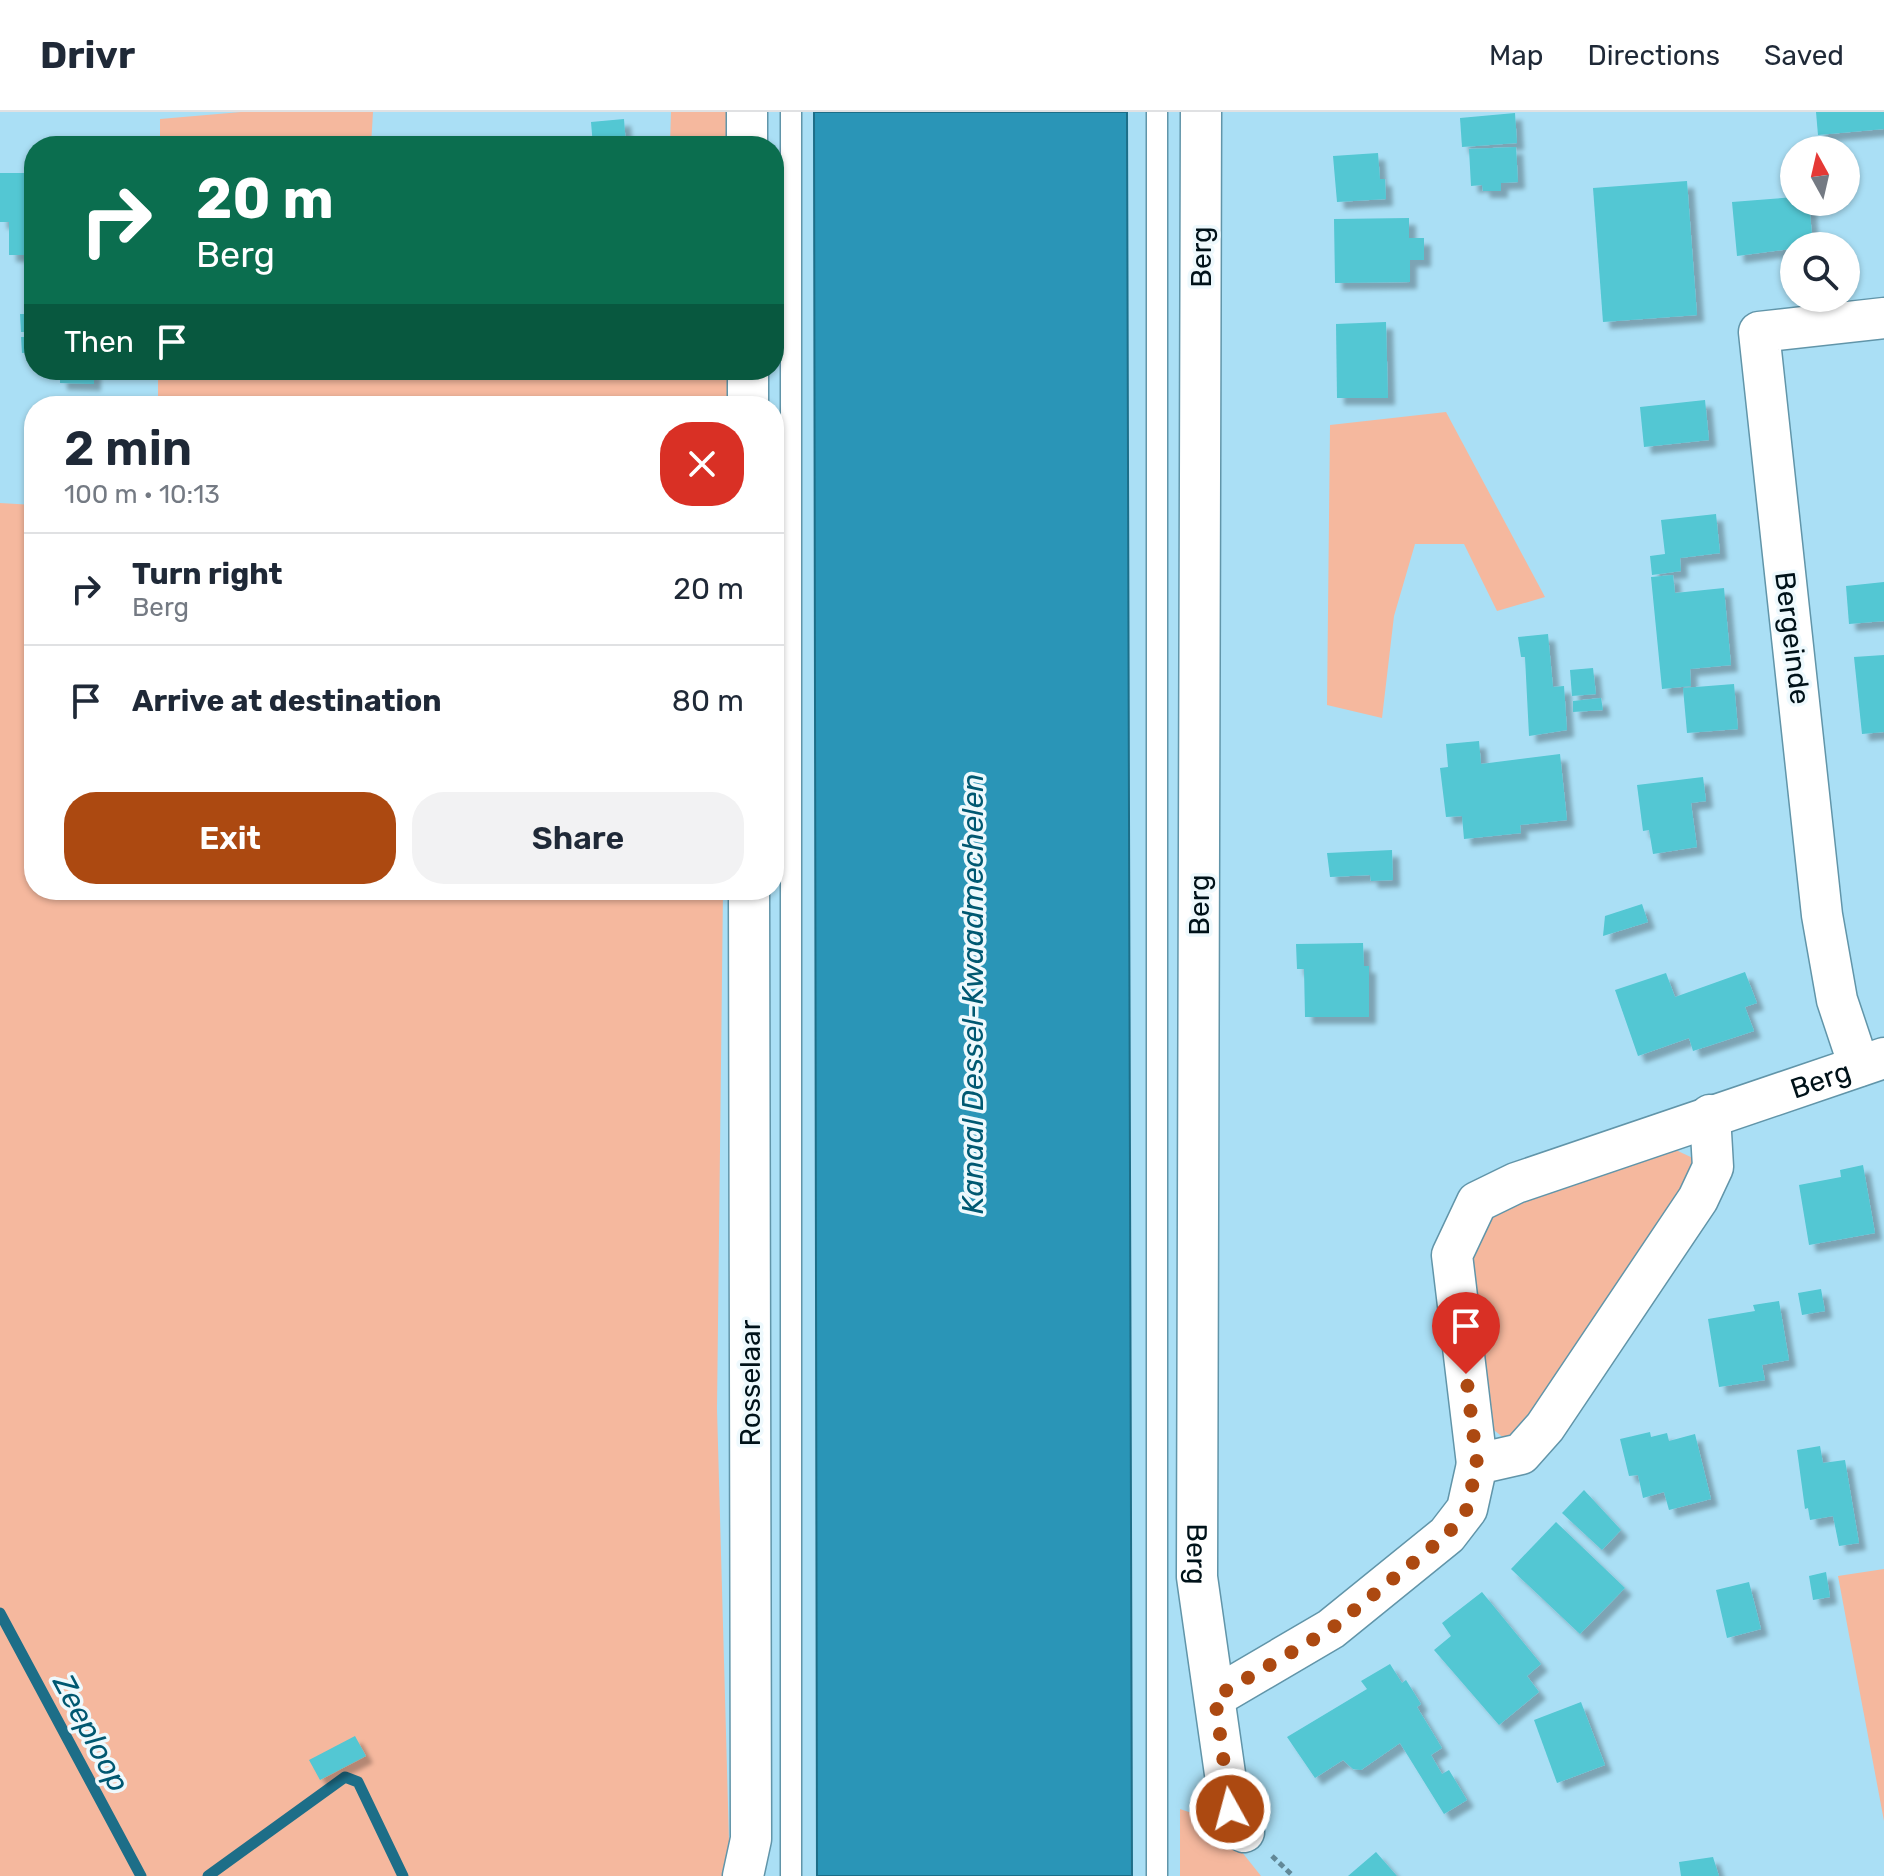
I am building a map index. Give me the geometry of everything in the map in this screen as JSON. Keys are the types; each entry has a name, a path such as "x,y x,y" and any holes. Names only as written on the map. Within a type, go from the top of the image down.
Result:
{"street":[{"path":"747,112 747,136"},
{"name":"Berg","path":"1201,112 1197,1577 1205,1652 1215,1697 1230,1809 1244,1832"},
{"name":"Bergeinde","path":"1871,1062 1837,1000 1822,915 1799,679 1791,645 1759,332 1884,318"},
{"name":"Rosselaar","path":"743,1876 751,1839 749,900"},
{"name":"Berg","path":"1215,1697 1331,1629 1447,1535 1467,1509 1477,1464 1452,1255 1477,1202 1516,1183 1871,1062"},
{"path":"1477,1464 1521,1454 1545,1427 1602,1347 1698,1199 1713,1167 1710,1115"}],"lane":[{"path":"791,112 791,1876"},
{"path":"1157,112 1157,1876"}],"shaded area":[{"path":"241,112 373,112 372,136 160,136 160,119"},
{"path":"671,112 730,112 730,136 670,136"},
{"path":"158,380 728,380 727,396 158,396"},
{"path":"1446,412 1545,597 1497,611 1464,544 1415,544 1394,616 1382,718 1327,705 1330,425"},
{"path":"0,503 24,504 24,900 723,900 717,1409 729,1841 724,1876 0,1876"},
{"path":"1665,1145 1695,1159 1691,1179 1523,1428 1505,1439 1489,1426 1467,1263 1498,1205"},
{"path":"1884,1569 1884,1821 1838,1576"},
{"path":"1180,1809 1218,1822 1261,1876 1180,1876"}],"water":[{"name":"Kanaal Dessel-Kwaadmechelen","path":"814,112 1127,112 1132,1876 817,1876"}],"building":[{"path":"1816,112 1884,112 1884,129 1818,135"},
{"path":"1515,113 1517,143 1462,147 1460,118"},
{"path":"624,119 625,136 592,136 591,122"},
{"path":"1516,147 1518,182 1501,183 1501,191 1483,191 1482,185 1471,186 1469,149"},
{"path":"1378,153 1380,179 1385,179 1386,199 1337,202 1333,156"},
{"path":"0,173 24,173 24,255 9,255 9,222 0,222"},
{"path":"1687,181 1697,315 1603,322 1593,188"},
{"path":"1780,198 1780,216 1810,216 1812,232 1780,232 1780,250 1737,256 1732,202"},
{"path":"1409,218 1409,238 1424,238 1424,260 1410,260 1410,282 1335,283 1334,219"},
{"path":"20,314 24,314 24,332 21,332"},
{"path":"1386,322 1388,398 1337,398 1336,324"},
{"path":"60,380 94,380 94,384 60,383"},
{"path":"1705,400 1709,440 1644,447 1640,407"},
{"path":"1716,514 1720,553 1680,558 1681,571 1652,575 1650,556 1665,554 1661,520"},
{"path":"1673,575 1675,593 1724,588 1731,665 1690,669 1691,686 1662,689 1651,577"},
{"path":"1884,582 1884,621 1849,624 1846,586"},
{"path":"1548,634 1553,687 1564,686 1567,730 1529,736 1525,657 1521,657 1518,637"},
{"path":"1884,655 1884,732 1862,734 1854,657"},
{"path":"1593,668 1596,694 1572,696 1570,670"},
{"path":"1734,684 1738,729 1687,733 1683,688"},
{"path":"1601,698 1603,710 1573,712 1573,701"},
{"path":"1479,741 1481,764 1560,754 1567,820 1520,825 1521,833 1464,839 1462,816 1446,817 1440,768 1448,767 1446,744"},
{"path":"1703,777 1706,801 1691,803 1697,847 1653,854 1649,830 1643,831 1637,785"},
{"path":"1392,850 1393,880 1371,881 1370,875 1330,877 1327,853"},
{"path":"1642,904 1648,922 1603,936 1605,916"},
{"path":"1363,943 1364,966 1369,966 1369,1017 1305,1017 1304,969 1297,969 1296,944"},
{"path":"1745,972 1757,1003 1745,1007 1754,1031 1693,1051 1689,1038 1638,1056 1615,990 1666,973 1675,997"},
{"path":"1863,1165 1875,1233 1809,1245 1799,1185 1841,1177 1840,1170"},
{"path":"1821,1289 1825,1311 1802,1315 1798,1293"},
{"path":"1779,1301 1789,1360 1762,1365 1765,1380 1719,1387 1708,1319 1755,1311 1753,1305"},
{"path":"1650,1432 1651,1437 1667,1433 1669,1441 1695,1434 1711,1499 1669,1510 1664,1492 1643,1498 1638,1475 1629,1476 1620,1439"},
{"path":"1820,1446 1823,1463 1845,1460 1859,1543 1839,1546 1833,1516 1810,1520 1808,1508 1805,1509 1797,1450"},
{"path":"1584,1490 1621,1530 1602,1550 1562,1513"},
{"path":"1556,1522 1625,1588 1580,1634 1511,1569"},
{"path":"1826,1572 1830,1597 1813,1600 1809,1576"},
{"path":"1749,1582 1761,1629 1727,1638 1716,1590"},
{"path":"1482,1592 1541,1664 1527,1676 1539,1692 1499,1725 1434,1650 1451,1636 1442,1623"},
{"path":"1390,1664 1402,1683 1406,1680 1421,1704 1417,1707 1442,1748 1431,1755 1442,1774 1449,1770 1467,1800 1444,1814 1400,1743 1361,1770 1353,1769 1343,1760 1315,1778 1287,1737 1367,1689 1361,1681"},
{"path":"1581,1702 1605,1765 1557,1783 1534,1720"},
{"path":"355,1736 366,1756 320,1780 309,1760"},
{"path":"1376,1852 1397,1876 1348,1876"},
{"path":"1713,1857 1719,1876 1681,1876 1679,1862"}],"waterway":[{"name":"Zeeploop","path":"0,1613 141,1876"},
{"name":"Zeeploop","path":"208,1876 345,1777 358,1782 403,1876"}],"route":[{"path":"1230,1809 1215,1697 1331,1629 1447,1535 1467,1509 1477,1464 1466,1374"}]}
